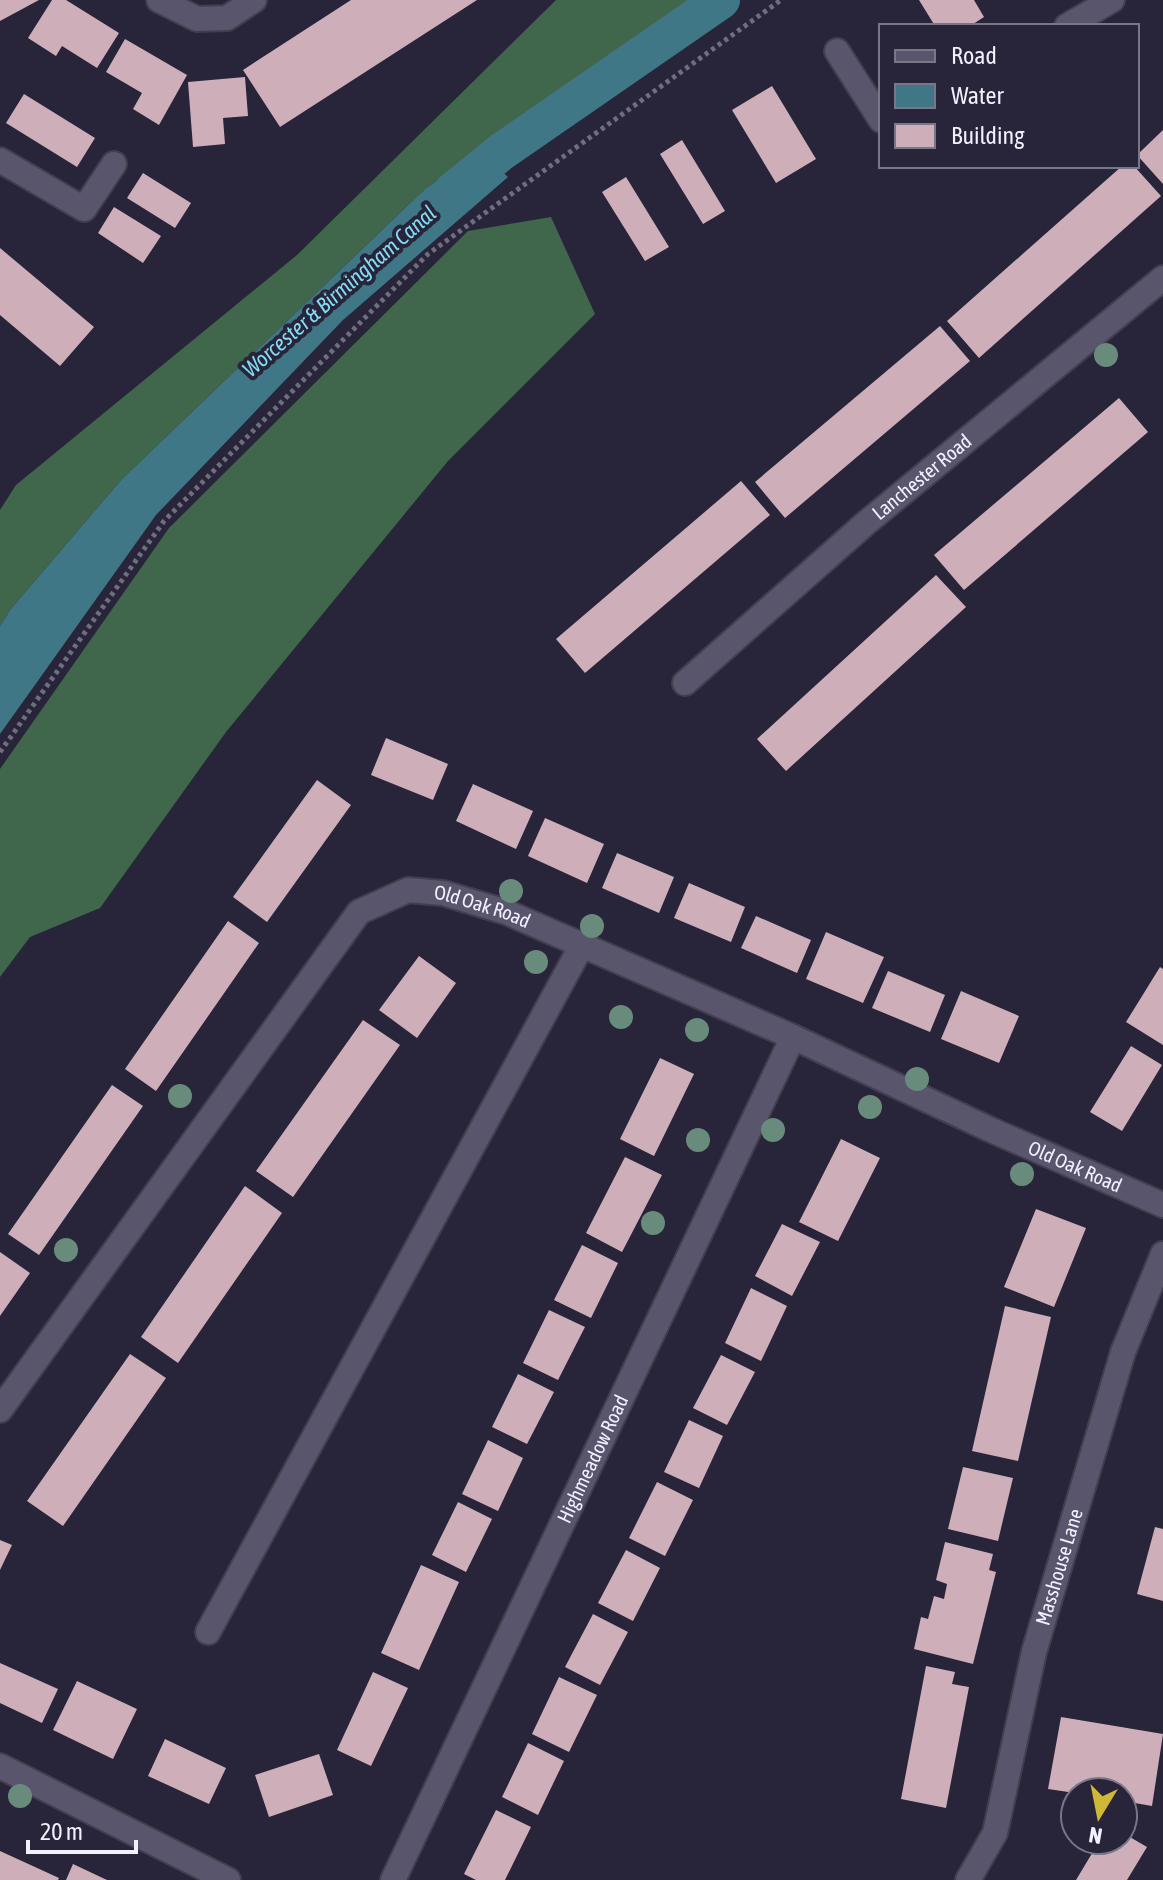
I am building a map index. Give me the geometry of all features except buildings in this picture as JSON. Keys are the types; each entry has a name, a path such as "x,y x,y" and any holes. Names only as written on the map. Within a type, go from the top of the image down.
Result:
{"street":[{"path":"159,0 197,19 227,18 254,0"},
{"path":"1070,24 1112,0"},
{"path":"837,51 879,117"},
{"path":"0,160 84,209 114,164"},
{"name":"Lanchester Road","path":"685,683 866,523 1163,278"},
{"name":"Old Oak Road","path":"0,1410 359,912 408,890 443,893 506,912 793,1037 989,1129 1163,1205"},
{"path":"208,1632 582,945"},
{"name":"Highmeadow Road","path":"393,1880 793,1037"},
{"name":"Masshouse Lane","path":"968,1880 995,1833 1034,1652 1051,1593 1123,1352 1163,1254"},
{"path":"0,1766 228,1880"}],"path":[{"path":"0,752 164,521 428,254 781,0"}],"green space":[{"path":"556,0 693,0 425,189 122,479 10,610 0,626 0,510 16,485 297,255"},
{"path":"551,217 595,314 448,461 226,732 100,908 30,937 0,977 0,769 169,528 468,231"}],"water":[{"path":"480,150 508,177 343,320 156,515 0,734 0,626 10,610 122,479 425,189"}],"waterway":[{"name":"Worcester & Birmingham Canal","path":"452,192 501,152 721,0"}]}
